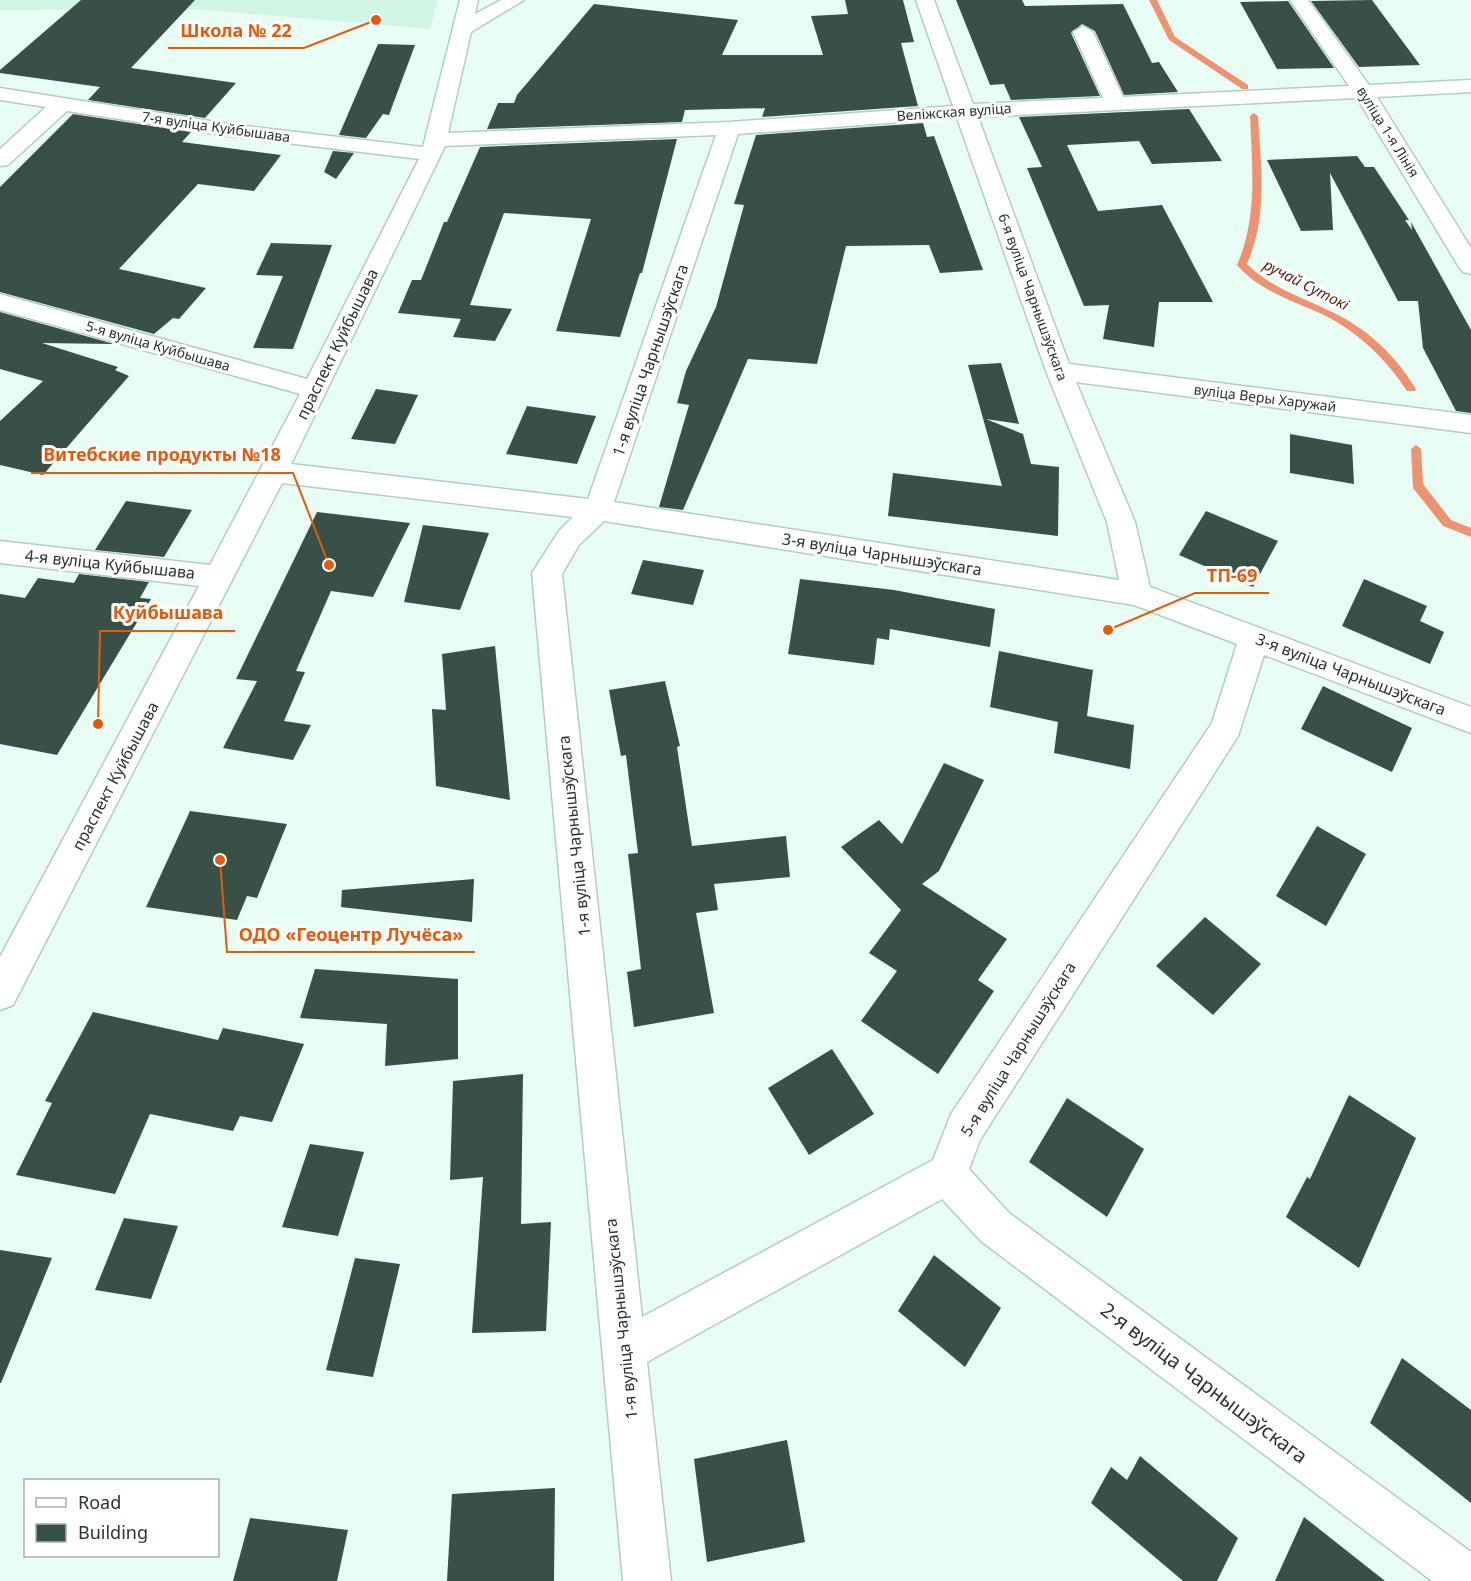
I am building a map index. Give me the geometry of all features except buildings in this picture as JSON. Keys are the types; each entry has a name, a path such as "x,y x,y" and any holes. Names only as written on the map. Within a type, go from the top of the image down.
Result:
{"street":[{"name":"праспект Куйбышава","path":"0,993 274,472 434,147 470,0"},
{"path":"462,29 515,0"},
{"name":"6-я вуліца Чарнышэўскага","path":"926,0 1059,371 1120,522 1137,594"},
{"name":"вуліца 1-я Лінія","path":"1299,0 1364,91 1471,267"},
{"path":"1083,32 1114,104"},
{"name":"Веліжская вуліца","path":"434,147 965,111 1471,86"},
{"name":"7-я вуліца Куйбышава","path":"0,94 229,130 434,147"},
{"path":"0,160 61,105"},
{"name":"1-я вуліца Чарнышэўскага","path":"647,1581 548,573 569,538 598,510 729,128"},
{"name":"5-я вуліца Куйбышава","path":"0,302 315,390"},
{"name":"вуліца Веры Харужай","path":"1059,371 1471,424"},
{"name":"3-я вуліца Чарнышэўскага","path":"274,472 598,510 1137,594 1471,720"},
{"name":"4-я вуліца Куйбышава","path":"0,552 219,577"},
{"name":"5-я вуліца Чарнышэўскага","path":"947,1174 965,1128 1227,726 1254,638"},
{"path":"625,1350 947,1174"},
{"name":"2-я вуліца Чарнышэўскага","path":"947,1174 995,1227 1471,1581"}],"shaded area":[{"path":"0,0 438,0 430,29 195,9 0,10"}],"waterway":[{"name":"ручай Сутокі","path":"1153,0 1172,38 1245,87"},
{"name":"ручай Сутокі","path":"1254,116 1257,211 1249,248 1242,265 1252,275 1276,290 1330,314 1363,335 1389,359 1411,389"},
{"name":"ручай Сутокі","path":"1416,449 1417,485 1447,523 1471,533"}],"place":[{"name":"Школа № 22","path":"376,20"},
{"name":"Витебские продукты №18","path":"329,565"},
{"name":"ТП-69","path":"1108,630"},
{"name":"Куйбышава","path":"98,724"},
{"name":"ОДО «Геоцентр Лучёса»","path":"220,860"}]}
